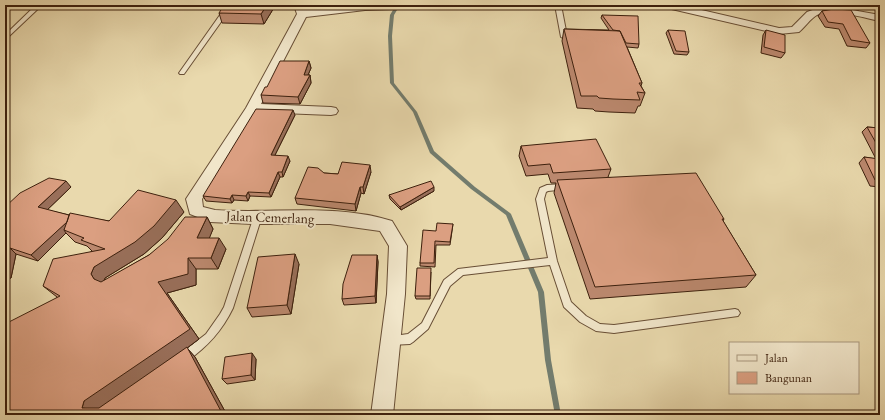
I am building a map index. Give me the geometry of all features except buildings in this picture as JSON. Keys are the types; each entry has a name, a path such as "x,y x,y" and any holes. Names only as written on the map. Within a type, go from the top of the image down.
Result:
{"street":[{"path":"300,9 432,5"},
{"path":"667,5 779,31 795,30 813,13 820,11 831,10 880,18"},
{"name":"Jalan Cemerlang","path":"300,9 253,108 194,199 191,216 201,214 210,216 258,218 366,220 386,226 398,246 396,294 382,415"},
{"path":"253,108 331,111"}],"lane":[{"path":"5,38 39,5"},
{"path":"182,73 230,5"},
{"path":"558,5 564,37 571,40 579,40"},
{"path":"570,186 547,188 543,190 540,199 553,261 567,304 583,319 599,328 614,329 735,313"},
{"path":"173,365 206,342 223,319 258,218"},
{"path":"390,341 410,339 425,326 446,283 461,272 553,261"}],"waterway":[{"path":"398,5 392,15 390,36 392,83 415,112 432,152 473,188 508,214 541,292 548,360 558,415"}]}
